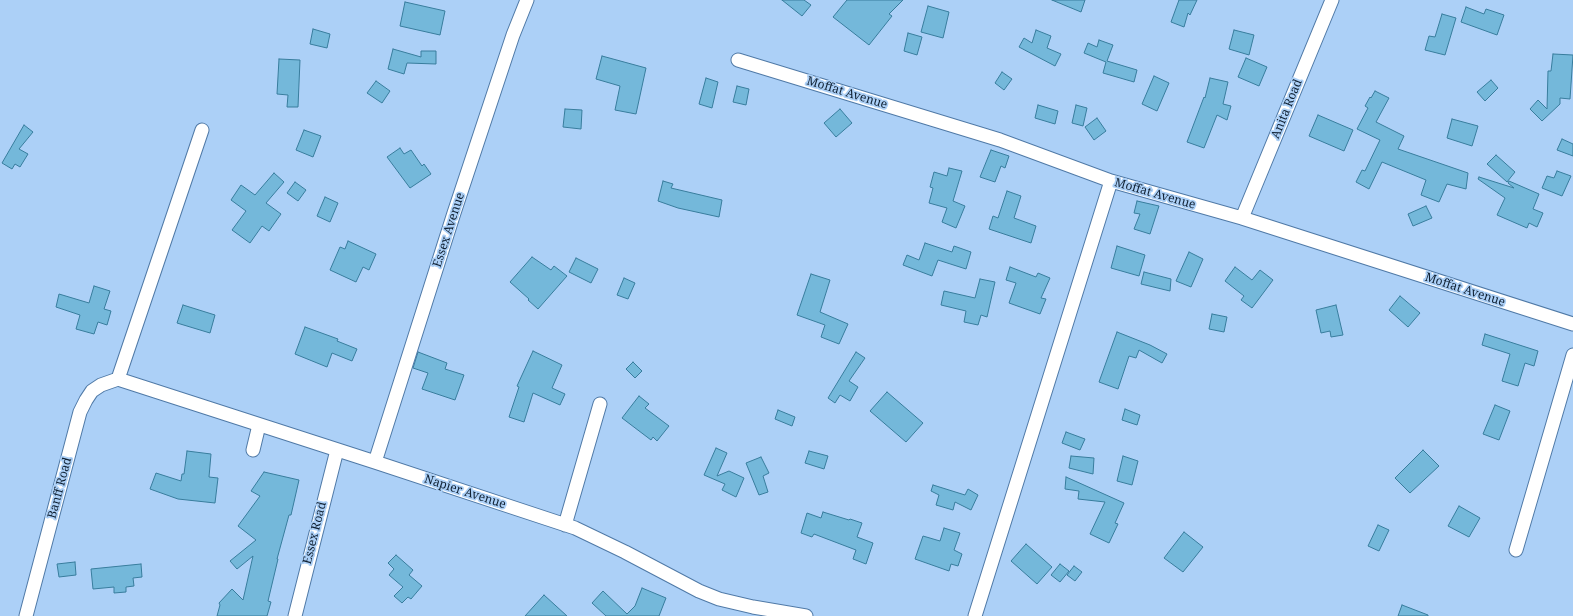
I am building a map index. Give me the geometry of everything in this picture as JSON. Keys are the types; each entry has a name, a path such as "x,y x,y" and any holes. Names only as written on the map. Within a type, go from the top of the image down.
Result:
{"street":[{"name":"Essex Avenue","path":"375,462 454,213 513,35 527,0"},
{"name":"Anita Road","path":"1242,218 1332,0"},
{"name":"Moffat Avenue","path":"738,60 1000,140 1111,181 1242,218 1573,324"},
{"path":"118,379 202,130"},
{"path":"975,616 1111,181"},
{"path":"1516,550 1573,355"},
{"name":"Napier Avenue","path":"118,379 565,525 625,552 671,577 712,596 754,608 806,616"},
{"name":"Banff Road","path":"26,616 80,412 92,391 101,385 118,379"},
{"path":"565,525 600,404"},
{"path":"253,450 259,425"},
{"name":"Essex Road","path":"294,616 337,450"}],"building":[{"path":"782,0 804,0 811,5 802,16"},
{"path":"847,0 903,0 889,14 892,16 869,45 833,17"},
{"path":"1052,0 1085,0 1081,12"},
{"path":"1179,0 1197,0 1190,15 1188,13 1184,27 1171,22"},
{"path":"405,2 445,11 440,35 400,26"},
{"path":"928,6 949,12 943,38 921,32"},
{"path":"1466,7 1484,14 1486,9 1504,15 1497,35 1461,22"},
{"path":"1442,14 1456,18 1445,55 1425,50 1429,36 1435,37"},
{"path":"313,29 330,34 327,48 310,44"},
{"path":"1036,30 1051,36 1047,48 1061,54 1055,66 1019,47 1024,38 1032,43"},
{"path":"1234,30 1254,35 1249,55 1229,49"},
{"path":"908,33 922,37 917,55 904,51"},
{"path":"1099,40 1113,45 1107,61 1137,70 1134,82 1103,73 1106,62 1084,53 1088,43 1097,47"},
{"path":"393,49 421,57 421,51 436,51 436,64 407,63 404,74 388,69"},
{"path":"1553,54 1573,55 1570,99 1560,98 1560,104 1542,121 1530,109 1538,100 1547,109 1548,71 1551,71"},
{"path":"602,56 646,68 636,114 615,110 620,86 596,79"},
{"path":"1246,58 1267,67 1259,86 1238,77"},
{"path":"279,59 300,60 298,107 287,107 288,95 277,94"},
{"path":"1002,72 1012,79 1004,90 995,83"},
{"path":"1154,76 1169,83 1157,111 1142,104"},
{"path":"706,78 718,82 712,108 699,104"},
{"path":"1210,78 1228,82 1223,104 1231,106 1227,120 1217,115 1204,148 1187,142 1204,97 1205,98"},
{"path":"1491,80 1498,88 1485,101 1477,92"},
{"path":"376,81 390,91 382,103 367,93"},
{"path":"737,86 749,89 746,105 733,102"},
{"path":"1375,91 1389,98 1376,122 1404,136 1398,149 1468,173 1466,189 1447,184 1439,202 1421,195 1426,180 1382,162 1369,189 1356,182 1362,170 1365,171 1380,140 1357,129 1368,108 1365,106"},
{"path":"1038,105 1058,111 1055,124 1035,118"},
{"path":"1076,105 1087,108 1083,126 1072,123"},
{"path":"565,109 582,110 581,129 563,127"},
{"path":"840,109 852,123 836,137 824,123"},
{"path":"1318,115 1353,130 1344,151 1309,136"},
{"path":"1097,118 1106,131 1094,140 1085,127"},
{"path":"1452,119 1478,126 1472,146 1447,138"},
{"path":"24,125 33,132 19,149 28,154 20,167 15,164 12,169 2,163"},
{"path":"304,130 321,136 313,157 296,150"},
{"path":"1562,139 1573,144 1573,156 1557,150"},
{"path":"400,148 404,154 411,150 422,166 424,164 431,174 410,188 387,157"},
{"path":"991,150 1009,156 1005,168 1001,166 995,182 980,177"},
{"path":"1496,155 1515,172 1507,182 1487,164"},
{"path":"949,168 962,171 953,201 965,206 956,228 942,222 947,208 929,203 933,188 930,187 934,172 947,176"},
{"path":"1557,171 1571,176 1562,196 1542,188 1547,176 1554,178"},
{"path":"274,173 284,182 266,203 281,214 269,231 262,226 250,243 232,230 246,211 231,200 241,185 255,195"},
{"path":"1479,177 1514,188 1508,183 1509,181 1539,194 1533,209 1543,213 1537,227 1529,223 1527,228 1497,215 1505,198 1478,179"},
{"path":"663,181 673,184 671,188 722,200 719,217 678,208 658,201"},
{"path":"295,182 306,190 298,201 287,193"},
{"path":"1007,191 1021,196 1014,218 1036,226 1031,243 989,229 993,216 998,218"},
{"path":"325,197 338,203 330,222 317,216"},
{"path":"1137,201 1159,206 1150,234 1134,229 1140,214 1134,213"},
{"path":"1426,206 1432,218 1413,226 1408,214"},
{"path":"348,241 376,254 369,270 363,267 356,282 330,270 340,247 345,249"},
{"path":"925,243 952,252 954,246 971,252 966,269 938,260 932,276 903,265 907,255 919,260"},
{"path":"1117,246 1145,255 1139,276 1111,268"},
{"path":"1189,252 1203,259 1191,287 1176,281"},
{"path":"532,257 551,270 554,266 567,276 538,309 510,282"},
{"path":"576,258 598,269 591,283 569,272"},
{"path":"1010,267 1036,277 1038,273 1050,278 1041,298 1046,299 1040,314 1009,303 1016,283 1006,280"},
{"path":"1235,267 1252,280 1260,270 1273,280 1252,308 1241,300 1244,296 1225,281"},
{"path":"1144,272 1171,279 1170,291 1141,284"},
{"path":"811,274 830,280 820,312 848,324 839,344 821,337 825,325 797,315"},
{"path":"624,278 635,283 628,299 617,295"},
{"path":"980,279 995,282 987,317 981,315 978,325 964,322 966,311 941,305 944,291 975,298"},
{"path":"94,286 110,291 104,309 111,311 107,325 98,322 94,334 76,329 80,315 56,307 59,294 89,303"},
{"path":"1400,296 1420,313 1408,327 1389,310"},
{"path":"183,305 215,315 210,333 177,323"},
{"path":"1336,305 1343,335 1331,337 1330,331 1321,333 1316,310"},
{"path":"1212,314 1227,317 1224,332 1209,329"},
{"path":"305,327 338,339 337,341 357,349 352,361 332,353 327,367 295,354"},
{"path":"1117,332 1150,345 1167,354 1162,363 1139,350 1136,358 1129,356 1118,389 1099,382"},
{"path":"1485,334 1538,351 1534,366 1525,363 1518,386 1502,381 1510,354 1482,345"},
{"path":"533,351 562,365 552,388 565,394 560,405 533,393 524,422 509,417 519,387 517,386"},
{"path":"418,352 447,363 445,369 464,375 455,400 422,389 428,373 413,368"},
{"path":"856,352 865,358 849,381 858,387 850,401 840,395 835,403 828,398"},
{"path":"633,362 642,371 635,378 626,369"},
{"path":"887,392 923,423 906,442 870,411"},
{"path":"639,396 649,404 645,408 669,426 657,441 653,437 651,440 622,418"},
{"path":"1495,405 1510,411 1499,440 1483,434"},
{"path":"1125,409 1140,415 1137,425 1122,420"},
{"path":"778,410 795,417 792,426 775,419"},
{"path":"1066,432 1085,439 1080,450 1062,443"},
{"path":"716,448 727,453 717,476 729,471 744,478 736,497 722,490 725,484 704,475"},
{"path":"1423,450 1439,466 1410,493 1395,478"},
{"path":"187,451 211,454 209,477 218,478 215,503 178,499 150,489 156,473 181,481 182,474 184,474"},
{"path":"809,451 828,456 824,469 805,463"},
{"path":"1071,456 1094,458 1093,474 1069,468"},
{"path":"1123,456 1138,461 1132,485 1117,481"},
{"path":"761,457 769,473 763,476 768,492 759,495 746,463"},
{"path":"264,472 299,480 291,515 289,515 277,559 268,601 271,602 267,616 217,616 220,605 219,603 232,589 243,600 253,556 237,569 230,561 256,540 238,526 260,496 251,491"},
{"path":"1066,477 1124,503 1115,523 1118,524 1109,543 1090,534 1105,502 1078,499 1079,491 1065,489"},
{"path":"933,485 965,495 968,489 978,495 971,510 955,502 953,510 936,505 939,495 931,491"},
{"path":"1459,506 1480,518 1469,537 1448,526"},
{"path":"823,512 862,523 857,537 873,543 866,564 853,559 856,550 814,534 812,537 801,533 807,513 821,518"},
{"path":"1378,525 1389,530 1379,551 1368,546"},
{"path":"944,528 960,533 954,550 962,554 958,566 951,564 949,571 915,559 923,536 940,541"},
{"path":"1184,532 1203,547 1183,572 1164,558"},
{"path":"1026,544 1052,567 1037,584 1011,561"},
{"path":"396,555 413,570 409,575 422,586 411,599 408,597 402,603 394,596 403,587 389,575 394,569 388,563"},
{"path":"75,562 76,575 59,577 57,564"},
{"path":"141,564 142,577 133,578 134,586 126,587 126,592 114,593 114,587 93,589 91,569"},
{"path":"1060,564 1069,571 1060,582 1051,575"},
{"path":"1074,566 1082,572 1075,581 1067,575"},
{"path":"642,588 666,598 659,616 606,616 592,603 603,591 627,614 635,606"},
{"path":"544,595 567,616 525,616"},
{"path":"1402,605 1428,615 1428,616 1398,616"}]}
